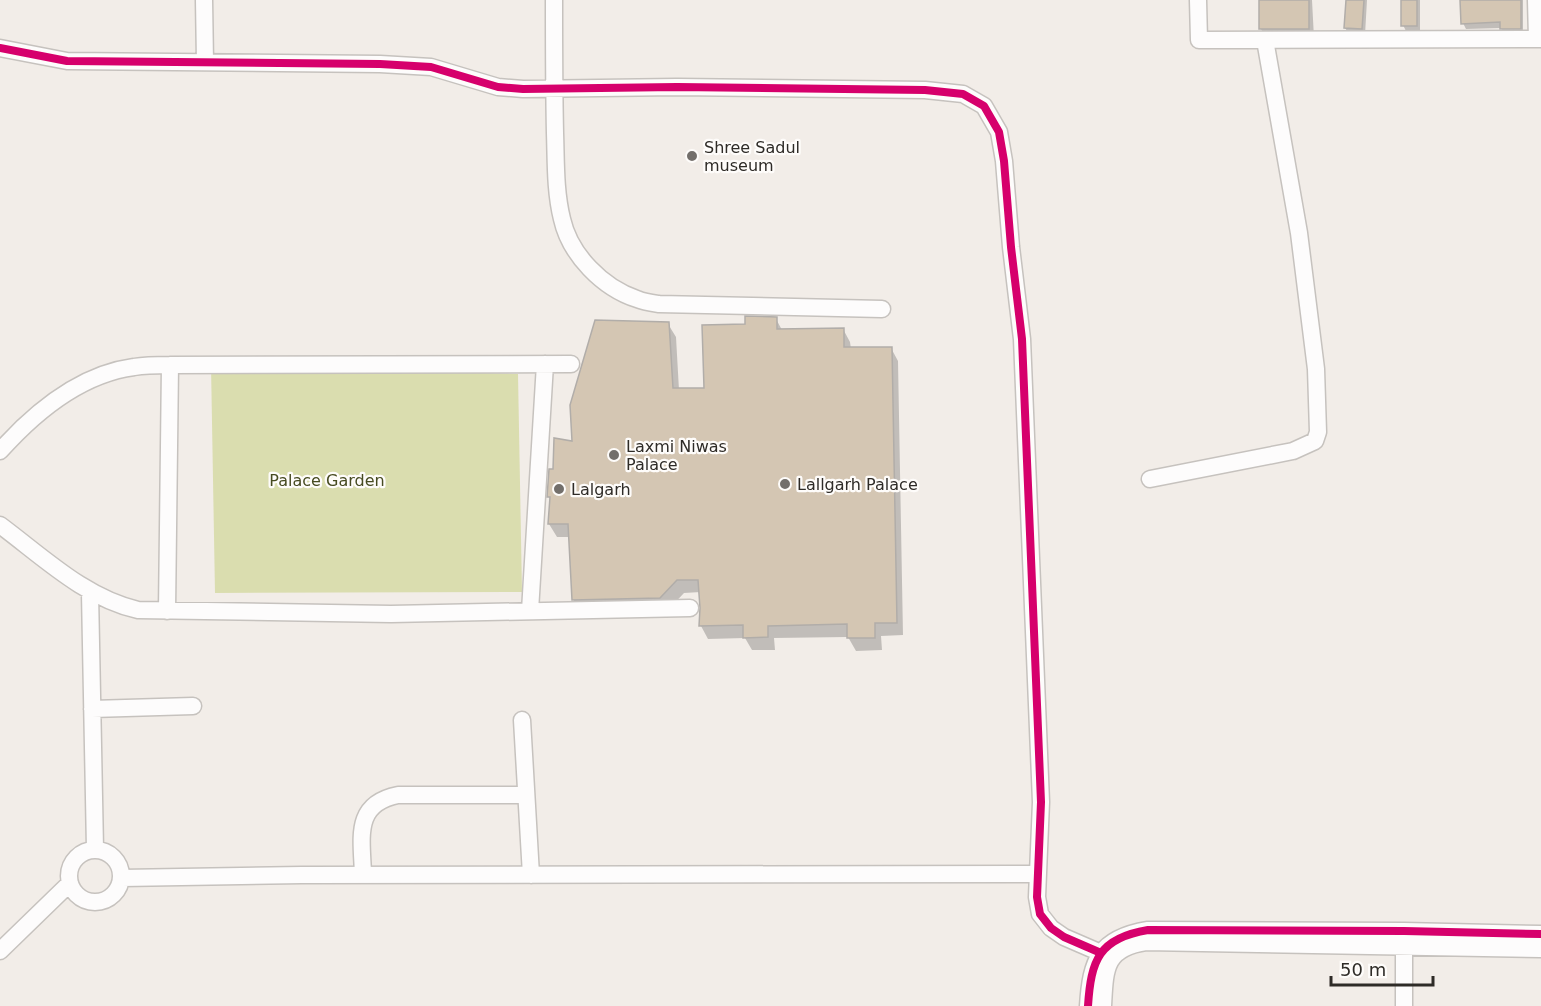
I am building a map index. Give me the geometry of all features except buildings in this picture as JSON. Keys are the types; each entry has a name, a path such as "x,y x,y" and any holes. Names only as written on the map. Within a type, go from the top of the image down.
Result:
{"street":[{"path":"204,0 205,62"},
{"path":"554,0 557,185 562,219 567,235 598,277 619,291 637,299 659,304 882,309"},
{"path":"1198,0 1199,40 1539,39 1536,0"},
{"path":"1150,479 1293,452 1315,441 1318,432 1316,369 1299,233 1265,40"},
{"path":"0,48 67,61 380,64 431,67 498,87 925,90 963,94 984,106 999,132 1004,161 1022,339 1041,802 1037,897 1040,914 1051,928 1064,937 1101,953"},
{"path":"0,451 39,413 69,392 102,375 132,367 170,364 571,364"},
{"path":"167,611 170,364"},
{"path":"530,611 545,364"},
{"path":"0,525 90,593 117,605 138,610 391,614 690,608"},
{"path":"90,593 95,849"},
{"path":"93,709 193,706"},
{"path":"522,720 531,875"},
{"path":"363,875 362,830 373,804 384,798 398,795 526,795"},
{"path":"95,849 110,854 117,861 122,878 114,895 98,903 80,898 70,883 69,875 74,860 87,851 95,849"},
{"path":"122,878 363,875 1038,874"},
{"path":"0,951 70,883"},
{"path":"1088,1006 1093,969 1101,953 1113,941 1126,933 1148,930 1404,939 1541,949"},
{"path":"1103,1006 1105,973 1109,961 1118,951 1129,945 1146,942 1404,939 1541,934"},
{"path":"1404,939 1404,1006"}],"green space":[{"name":"Palace Garden","path":"211,365 518,374 522,592 215,593"}],"cycle path":[{"path":"0,48 67,61 380,64 431,67 498,87 523,89 677,87 925,90 963,94 984,106 999,132 1004,161 1022,339 1041,802 1037,897 1040,914 1051,928 1064,937 1101,953"},
{"path":"1088,1006 1095,964 1108,945 1131,934 1148,930 1541,934"}],"place":[{"name":"Shree Sadul museum","path":"692,156"},
{"name":"Laxmi Niwas Palace","path":"614,455"},
{"name":"Lallgarh Palace","path":"785,484"},
{"name":"Lalgarh","path":"559,489"}]}
